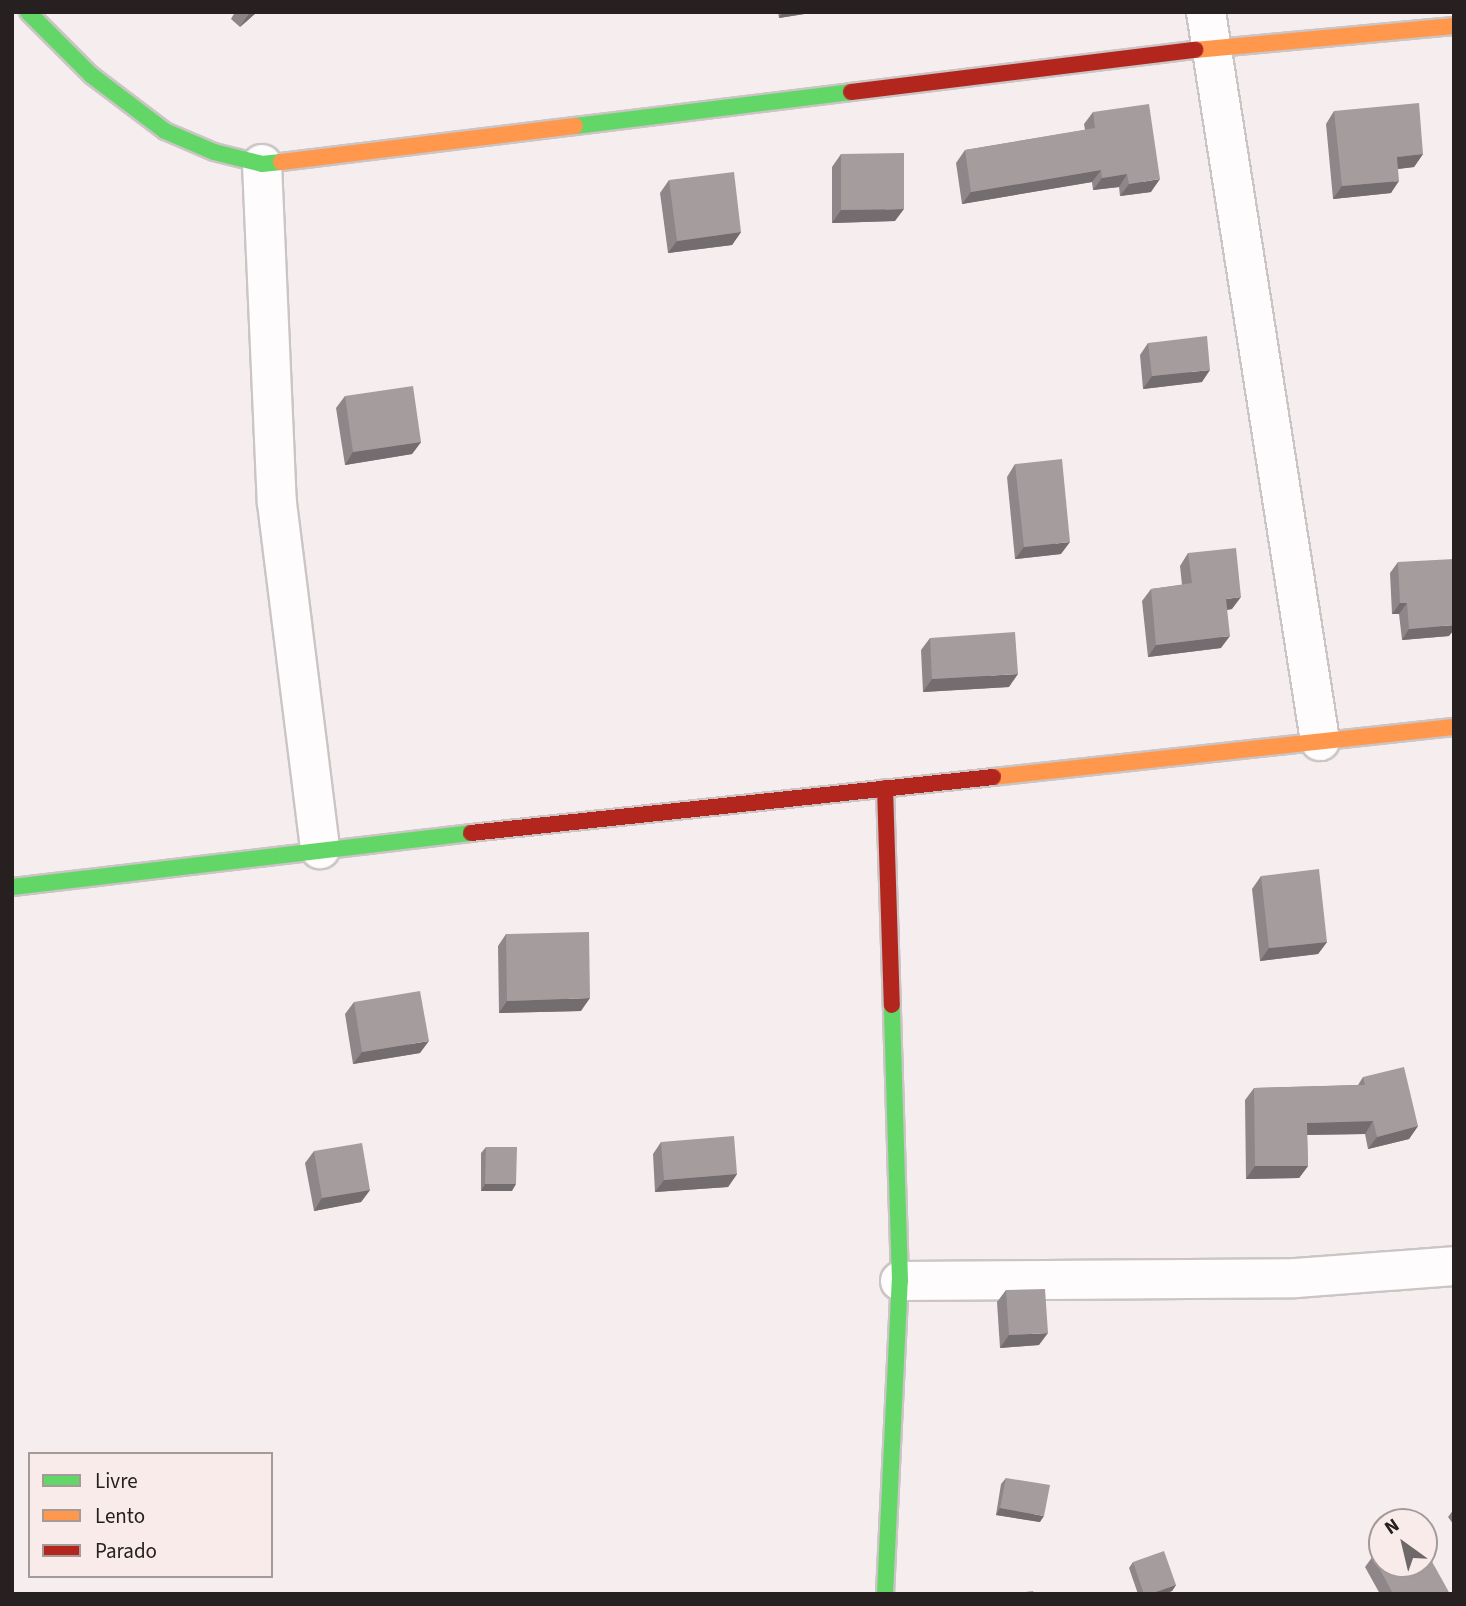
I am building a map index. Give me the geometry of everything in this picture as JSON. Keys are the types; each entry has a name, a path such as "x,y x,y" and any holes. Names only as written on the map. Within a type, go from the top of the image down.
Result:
{"street":[{"path":"28,12 90,75 165,131 214,152 262,164 1208,30 1454,26"},
{"path":"1208,30 1320,741"},
{"path":"262,164 277,503 320,849"},
{"path":"12,887 320,849 1454,727"},
{"path":"884,1594 900,1281 886,788"},
{"path":"900,1281 1296,1278 1454,1266"}],"building":[{"path":"1419,103 1423,154 1397,157 1399,181 1342,186 1334,111"},
{"path":"1149,104 1160,179 1129,184 1127,174 1102,178 1101,170 971,192 965,150 1095,128 1093,112"},
{"path":"904,153 904,209 841,210 841,154"},
{"path":"734,172 741,232 677,241 669,180"},
{"path":"1207,336 1210,370 1152,376 1148,343"},
{"path":"413,386 421,442 353,452 345,396"},
{"path":"1062,459 1070,542 1024,547 1015,464"},
{"path":"1236,548 1241,597 1226,599 1230,636 1156,645 1151,589 1192,583 1188,553"},
{"path":"1454,559 1454,625 1409,629 1407,603 1400,603 1398,562"},
{"path":"1015,632 1018,674 932,679 930,638"},
{"path":"1319,869 1327,942 1269,948 1261,876"},
{"path":"589,932 590,998 507,1001 506,934"},
{"path":"420,991 429,1041 362,1052 354,1002"},
{"path":"1404,1067 1418,1126 1377,1137 1373,1121 1307,1123 1308,1166 1255,1166 1254,1088 1365,1085 1363,1077"},
{"path":"734,1136 737,1174 664,1180 661,1142"},
{"path":"362,1143 370,1190 322,1198 314,1151"},
{"path":"486,1147 517,1147 516,1184 485,1184"},
{"path":"1045,1289 1048,1333 1009,1335 1006,1290"},
{"path":"1006,1478 1050,1485 1044,1516 1000,1508"},
{"path":"1164,1551 1176,1585 1144,1594 1133,1562"},
{"path":"1438,1572 1450,1594 1393,1594 1385,1578 1438,1578"},
{"path":"1033,1591 1034,1594 1009,1594"}],"traffic: fast":[{"path":"28,12 91,75 165,131 214,152 262,164 281,162"},
{"path":"575,126 851,92"},
{"path":"12,887 471,833"},
{"path":"885,1594 900,1281 892,1005"}],"traffic: slow":[{"path":"1195,50 1454,26"},
{"path":"281,162 575,126"},
{"path":"993,777 1454,727"}],"traffic: jam":[{"path":"851,92 1195,50"},
{"path":"471,833 993,777"},
{"path":"885,788 892,1005"}]}
